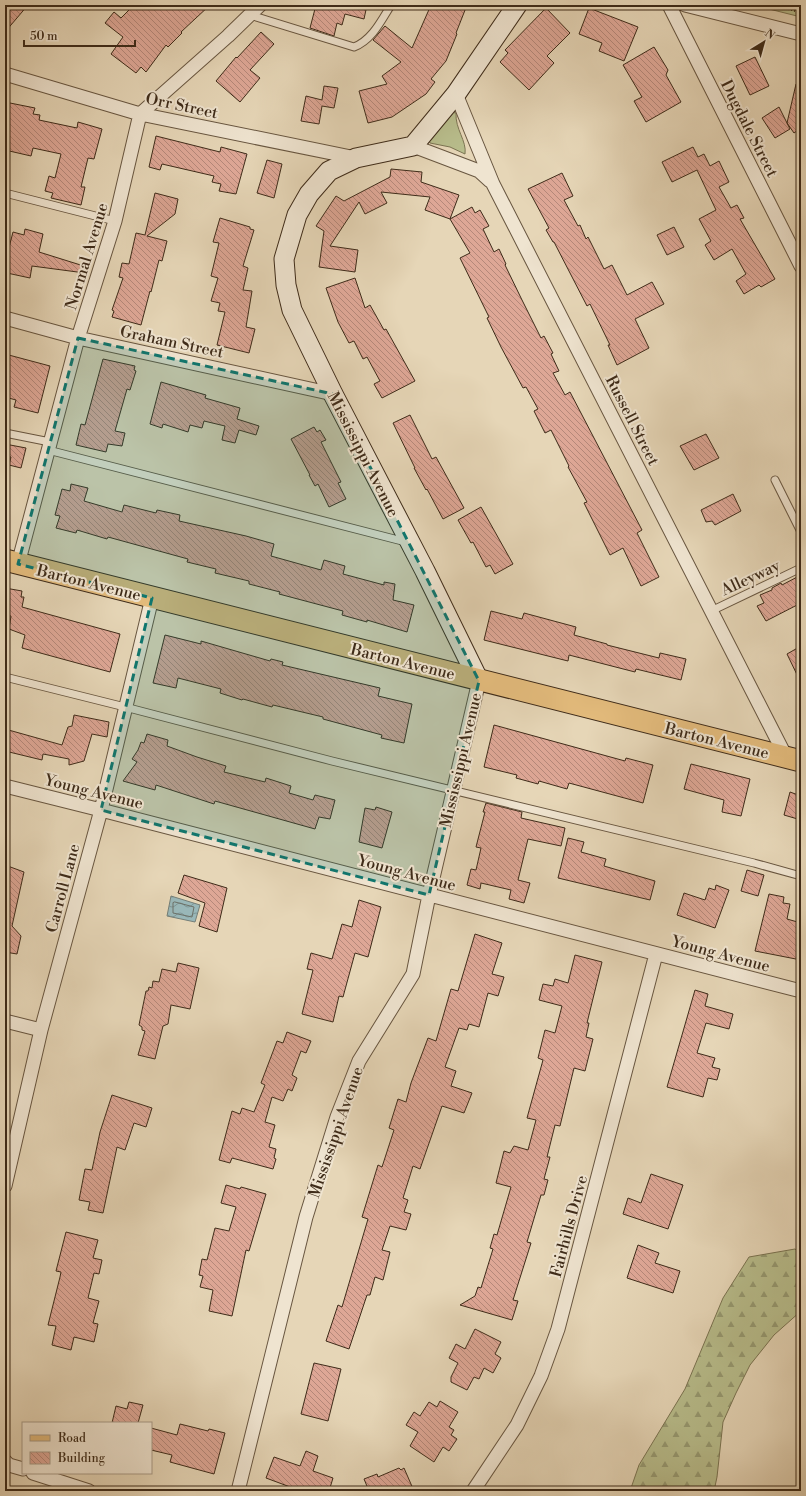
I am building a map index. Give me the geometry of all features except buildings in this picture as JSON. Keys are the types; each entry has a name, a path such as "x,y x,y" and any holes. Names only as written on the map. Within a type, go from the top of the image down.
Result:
{"main road":[{"name":"Barton Avenue","path":"11,562 793,759"}],"street":[{"path":"140,114 228,36 260,5"},
{"path":"493,184 479,171 413,146 456,94 518,5"},
{"name":"Dugdale Street","path":"669,5 801,266"},
{"path":"685,5 801,34"},
{"name":"Orr Street","path":"5,74 140,114 356,158"},
{"name":"Russell Street","path":"456,94 493,184 711,611 793,759"},
{"name":"Normal Avenue","path":"11,562 49,446 78,338 115,221 140,114"},
{"name":"Mississippi Avenue","path":"238,1491 306,1217 337,1117 359,1061 413,974 429,895 479,681 292,310 286,285 284,259 297,216 309,194 329,171 356,158 413,146"},
{"name":"Graham Street","path":"5,318 78,338 334,394"},
{"name":"Carroll Lane","path":"5,1186 41,1030 101,810 152,598"},
{"name":"Young Avenue","path":"5,786 801,991"},
{"name":"Fairhills Drive","path":"473,1491 517,1425 541,1376 558,1329 656,954"},
{"path":"5,1021 41,1030"},
{"path":"5,1461 9,1465 22,1469"},
{"path":"37,1474 89,1491"}],"lane":[{"path":"250,15 354,47 362,44 374,31 391,5"},
{"path":"5,193 115,221"},
{"path":"5,434 410,543"},
{"path":"775,480 801,532"},
{"name":"Alleyway","path":"711,611 801,568"},
{"path":"5,677 332,761 754,863 801,876"}],"path":[{"path":"777,5 798,12 801,10"}],"highlighted area":[{"path":"78,338 333,394 479,681 429,895 101,810 152,598 18,564"}],"green space":[{"path":"753,5 801,5 801,17"},
{"path":"451,112 456,113 457,124 464,144 465,154 450,147 430,143 429,140"},
{"path":"795,1249 801,1253 801,1311 774,1335 750,1365 736,1393 723,1422 714,1491 630,1491 639,1465 685,1389 723,1298 749,1257"}],"water":[{"path":"171,896 200,905 195,922 167,916"}]}
